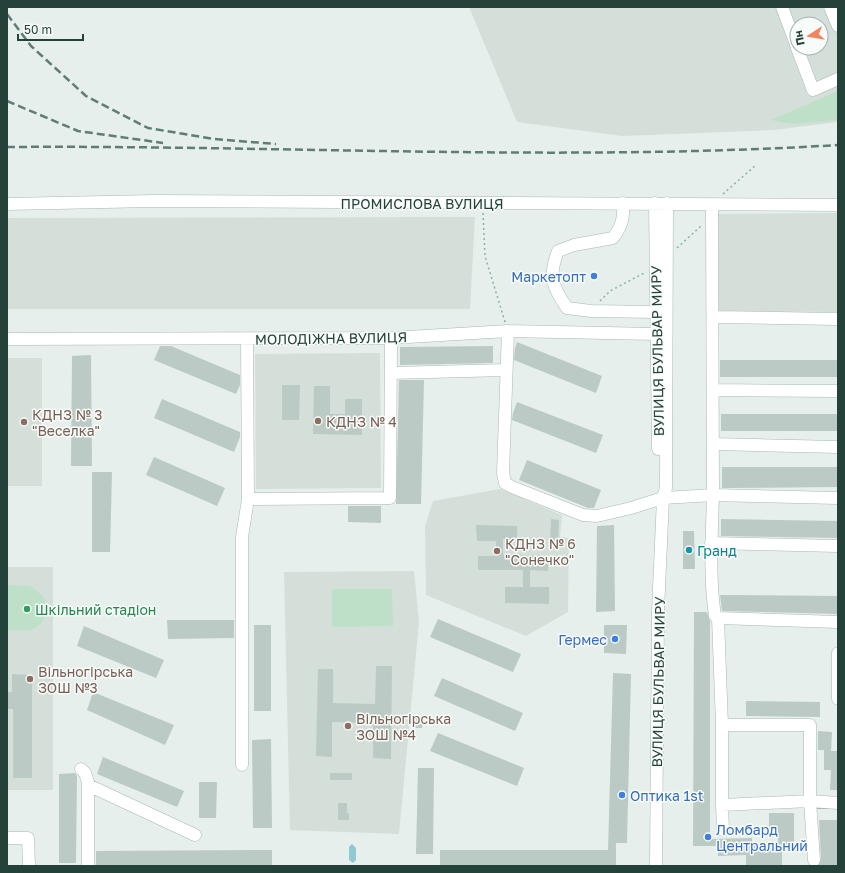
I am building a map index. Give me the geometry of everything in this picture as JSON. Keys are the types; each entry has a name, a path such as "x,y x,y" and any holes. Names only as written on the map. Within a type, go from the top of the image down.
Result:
{"street":[{"path":"782,7 789,26"},
{"path":"830,7 838,26"},
{"path":"800,56 813,90 838,79"},
{"name":"ПРОМИСЛОВА ВУЛИЦЯ","path":"7,204 153,201 838,205"},
{"path":"623,203 624,217 621,227 613,238 574,245 558,251 553,266 555,290 568,308 591,311 656,312"},
{"name":"ВУЛИЦЯ БУЛЬВАР МИРУ","path":"661,203 656,334 659,487 663,498"},
{"name":"ВУЛИЦЯ БУЛЬВАР МИРУ","path":"656,866 658,611 663,498 666,488 661,203"},
{"path":"712,204 714,390 711,544 713,600 715,616 718,618 722,725 723,830"},
{"path":"713,317 838,318"},
{"path":"508,331 503,473 505,482 512,487 583,515 597,516 631,508 663,498 713,495 838,498"},
{"name":"МОЛОДІЖНА ВУЛИЦЯ","path":"7,339 391,338 508,331 656,334"},
{"path":"248,499 390,498 391,338"},
{"path":"242,765 242,537 248,499 247,339"},
{"path":"391,373 506,370"},
{"path":"714,390 838,391"},
{"path":"713,444 838,447"},
{"path":"711,544 838,546"},
{"path":"718,618 838,622"},
{"path":"838,653 838,699"},
{"path":"722,725 810,725 810,801 814,860"},
{"path":"81,769 86,776 88,785 88,866"},
{"path":"88,785 194,835"},
{"path":"722,805 810,801 838,803"},
{"path":"7,838 28,838 29,866"}],"path":[{"path":"712,204 756,165"},
{"path":"483,203 485,256 508,331"}],"shaded area":[{"path":"469,7 838,7 838,122 774,130 622,136 517,122"},
{"path":"838,213 838,312 717,311 715,214"},
{"path":"475,217 470,309 7,309 7,218"},
{"name":"КДНЗ № 4","path":"380,353 381,488 256,489 255,354"},
{"name":"КДНЗ № 3 \"Веселка\"","path":"7,358 42,358 42,486 7,486"},
{"name":"КДНЗ № 6 \"Сонечко\"","path":"500,489 562,515 560,537 569,538 568,612 526,636 426,595 425,526 433,501"},
{"name":"Вільногірська ЗОШ №3","path":"7,567 53,567 53,790 7,790"},
{"name":"Вільногірська ЗОШ №4","path":"414,571 419,622 399,834 290,830 284,572"}],"green space":[{"path":"838,91 838,120 793,124 771,120"},
{"name":"Шкільний стадіон","path":"7,585 30,586 43,596 46,611 40,625 30,630 7,630"},
{"path":"332,589 392,589 393,626 332,627"}],"water":[{"path":"352,844 356,848 356,860 353,863 349,860 349,847"}],"building":[{"path":"517,342 602,376 596,393 514,360"},
{"path":"160,346 171,346 240,375 240,385 236,394 154,360"},
{"path":"493,346 493,363 400,365 400,347"},
{"path":"91,355 92,466 71,466 72,356"},
{"path":"720,360 838,360 838,377 720,377"},
{"path":"399,380 424,380 421,504 396,504"},
{"path":"282,385 300,385 299,420 282,420"},
{"path":"314,386 330,386 330,414 345,414 345,399 362,399 362,435 313,434"},
{"path":"162,399 240,432 240,437 234,452 154,418"},
{"path":"517,402 603,435 596,453 512,420"},
{"path":"721,414 838,414 838,431 721,431"},
{"path":"154,457 225,488 217,506 146,475"},
{"path":"527,460 601,490 594,508 588,508 519,480"},
{"path":"722,467 838,467 838,487 722,488"},
{"path":"92,472 112,472 110,552 92,552"},
{"path":"348,506 381,506 381,523 348,522"},
{"path":"551,519 559,520 558,542 550,542"},
{"path":"721,519 838,521 838,538 721,536"},
{"path":"476,525 517,526 517,540 503,539 503,555 548,556 548,571 530,570 530,587 549,587 549,604 505,603 505,587 523,587 523,570 478,570 478,556 496,556 496,541 477,541"},
{"path":"614,525 615,611 596,612 597,526"},
{"name":"Гранд","path":"683,531 694,531 695,569 683,569"},
{"path":"720,595 838,596 838,614 722,611"},
{"path":"694,612 707,612 710,622 710,839 752,838 752,845 778,845 778,829 769,829 769,813 794,813 794,845 782,845 782,866 746,866 746,855 718,856 718,846 693,846"},
{"path":"438,619 521,654 513,672 430,637"},
{"path":"167,620 234,620 234,638 168,639"},
{"path":"254,625 271,625 271,711 254,711"},
{"name":"Гермес","path":"604,625 627,625 626,654 604,653"},
{"path":"84,626 164,660 156,678 77,646"},
{"path":"376,666 392,666 391,759 373,758 373,723 332,722 332,757 316,756 318,669 333,669 333,703 375,704"},
{"path":"613,673 631,674 627,843 616,843 616,866 440,866 440,850 608,850"},
{"path":"12,674 32,675 32,778 13,778 13,709 7,709 7,692 12,692"},
{"path":"442,678 523,713 515,731 434,696"},
{"path":"93,692 174,725 165,745 87,710"},
{"path":"746,701 820,702 820,717 746,716"},
{"path":"415,718 423,718 422,728 414,728"},
{"path":"818,731 832,732 831,751 838,751 838,790 830,790 831,770 824,770 824,750 818,750"},
{"path":"438,733 524,768 517,786 430,751"},
{"path":"271,739 272,828 253,828 252,740"},
{"path":"103,757 184,791 177,807 97,774"},
{"path":"418,768 434,768 433,854 416,854"},
{"path":"75,773 77,776 76,863 59,863 59,774"},
{"path":"330,773 352,773 352,780 330,780"},
{"path":"199,782 217,782 216,818 199,818"},
{"path":"338,803 347,803 349,820 338,820"},
{"path":"819,820 838,820 838,866 818,866 821,859"},
{"path":"272,850 272,866 96,866 96,851"}],"railway":[{"path":"7,14 31,46 86,96 148,128 214,139 276,144"},
{"path":"7,101 78,131 163,143"},
{"path":"7,147 215,148 526,153 734,150 838,145"}],"place":[{"name":"Маркетопт","path":"594,276"},
{"name":"КДНЗ № 4","path":"318,421"},
{"name":"КДНЗ № 3 \"Веселка\"","path":"24,422"},
{"name":"Гранд","path":"689,550"},
{"name":"КДНЗ № 6 \"Сонечко\"","path":"497,551"},
{"name":"Шкільний стадіон","path":"27,609"},
{"name":"Гермес","path":"615,639"},
{"name":"Вільногірська ЗОШ №3","path":"30,679"},
{"name":"Вільногірська ЗОШ №4","path":"348,726"},
{"name":"Оптика 1st","path":"622,795"},
{"name":"Ломбард Центральний","path":"708,837"}]}
